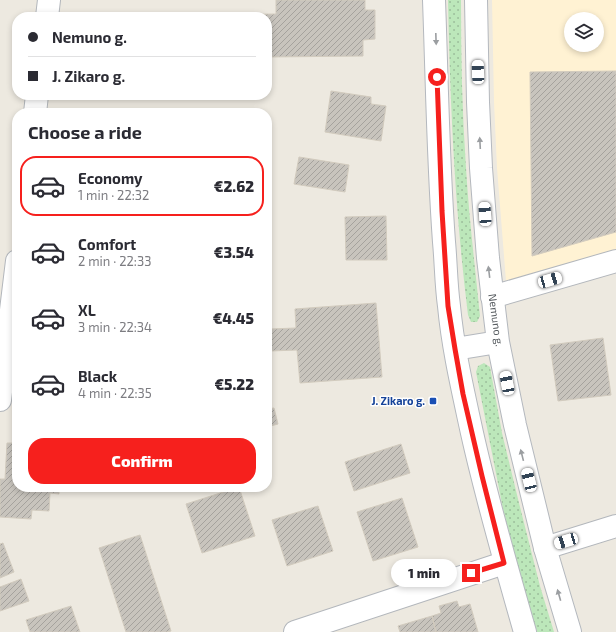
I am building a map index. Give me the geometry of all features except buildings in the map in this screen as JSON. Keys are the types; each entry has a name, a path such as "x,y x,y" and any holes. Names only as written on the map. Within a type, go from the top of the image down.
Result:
{"main road":[{"path":"48,12 49,0"},
{"path":"434,0 438,131 448,306 463,394 482,476 504,563 525,632"},
{"name":"Nemuno g.","path":"476,0 481,168 488,258 498,342 515,425 545,548 570,632"},
{"path":"492,297 616,261"},
{"path":"0,400 12,303"},
{"path":"455,349 498,342"},
{"path":"545,548 616,526"},
{"path":"295,632 504,563"}],"shaded area":[{"path":"492,0 616,0 616,251 518,282 506,281 497,168"}],"green space":[{"path":"448,0 461,0 466,168 480,316 477,322 471,322 468,315 463,276 456,197 450,79"},
{"path":"484,363 490,367 502,433 540,586 554,632 537,632 503,509 476,372 478,366"}],"place":[{"name":"J. Zikaro g.","path":"433,401"}],"route":[{"path":"437,77 438,138 448,306 463,394 504,563 471,573"}]}
